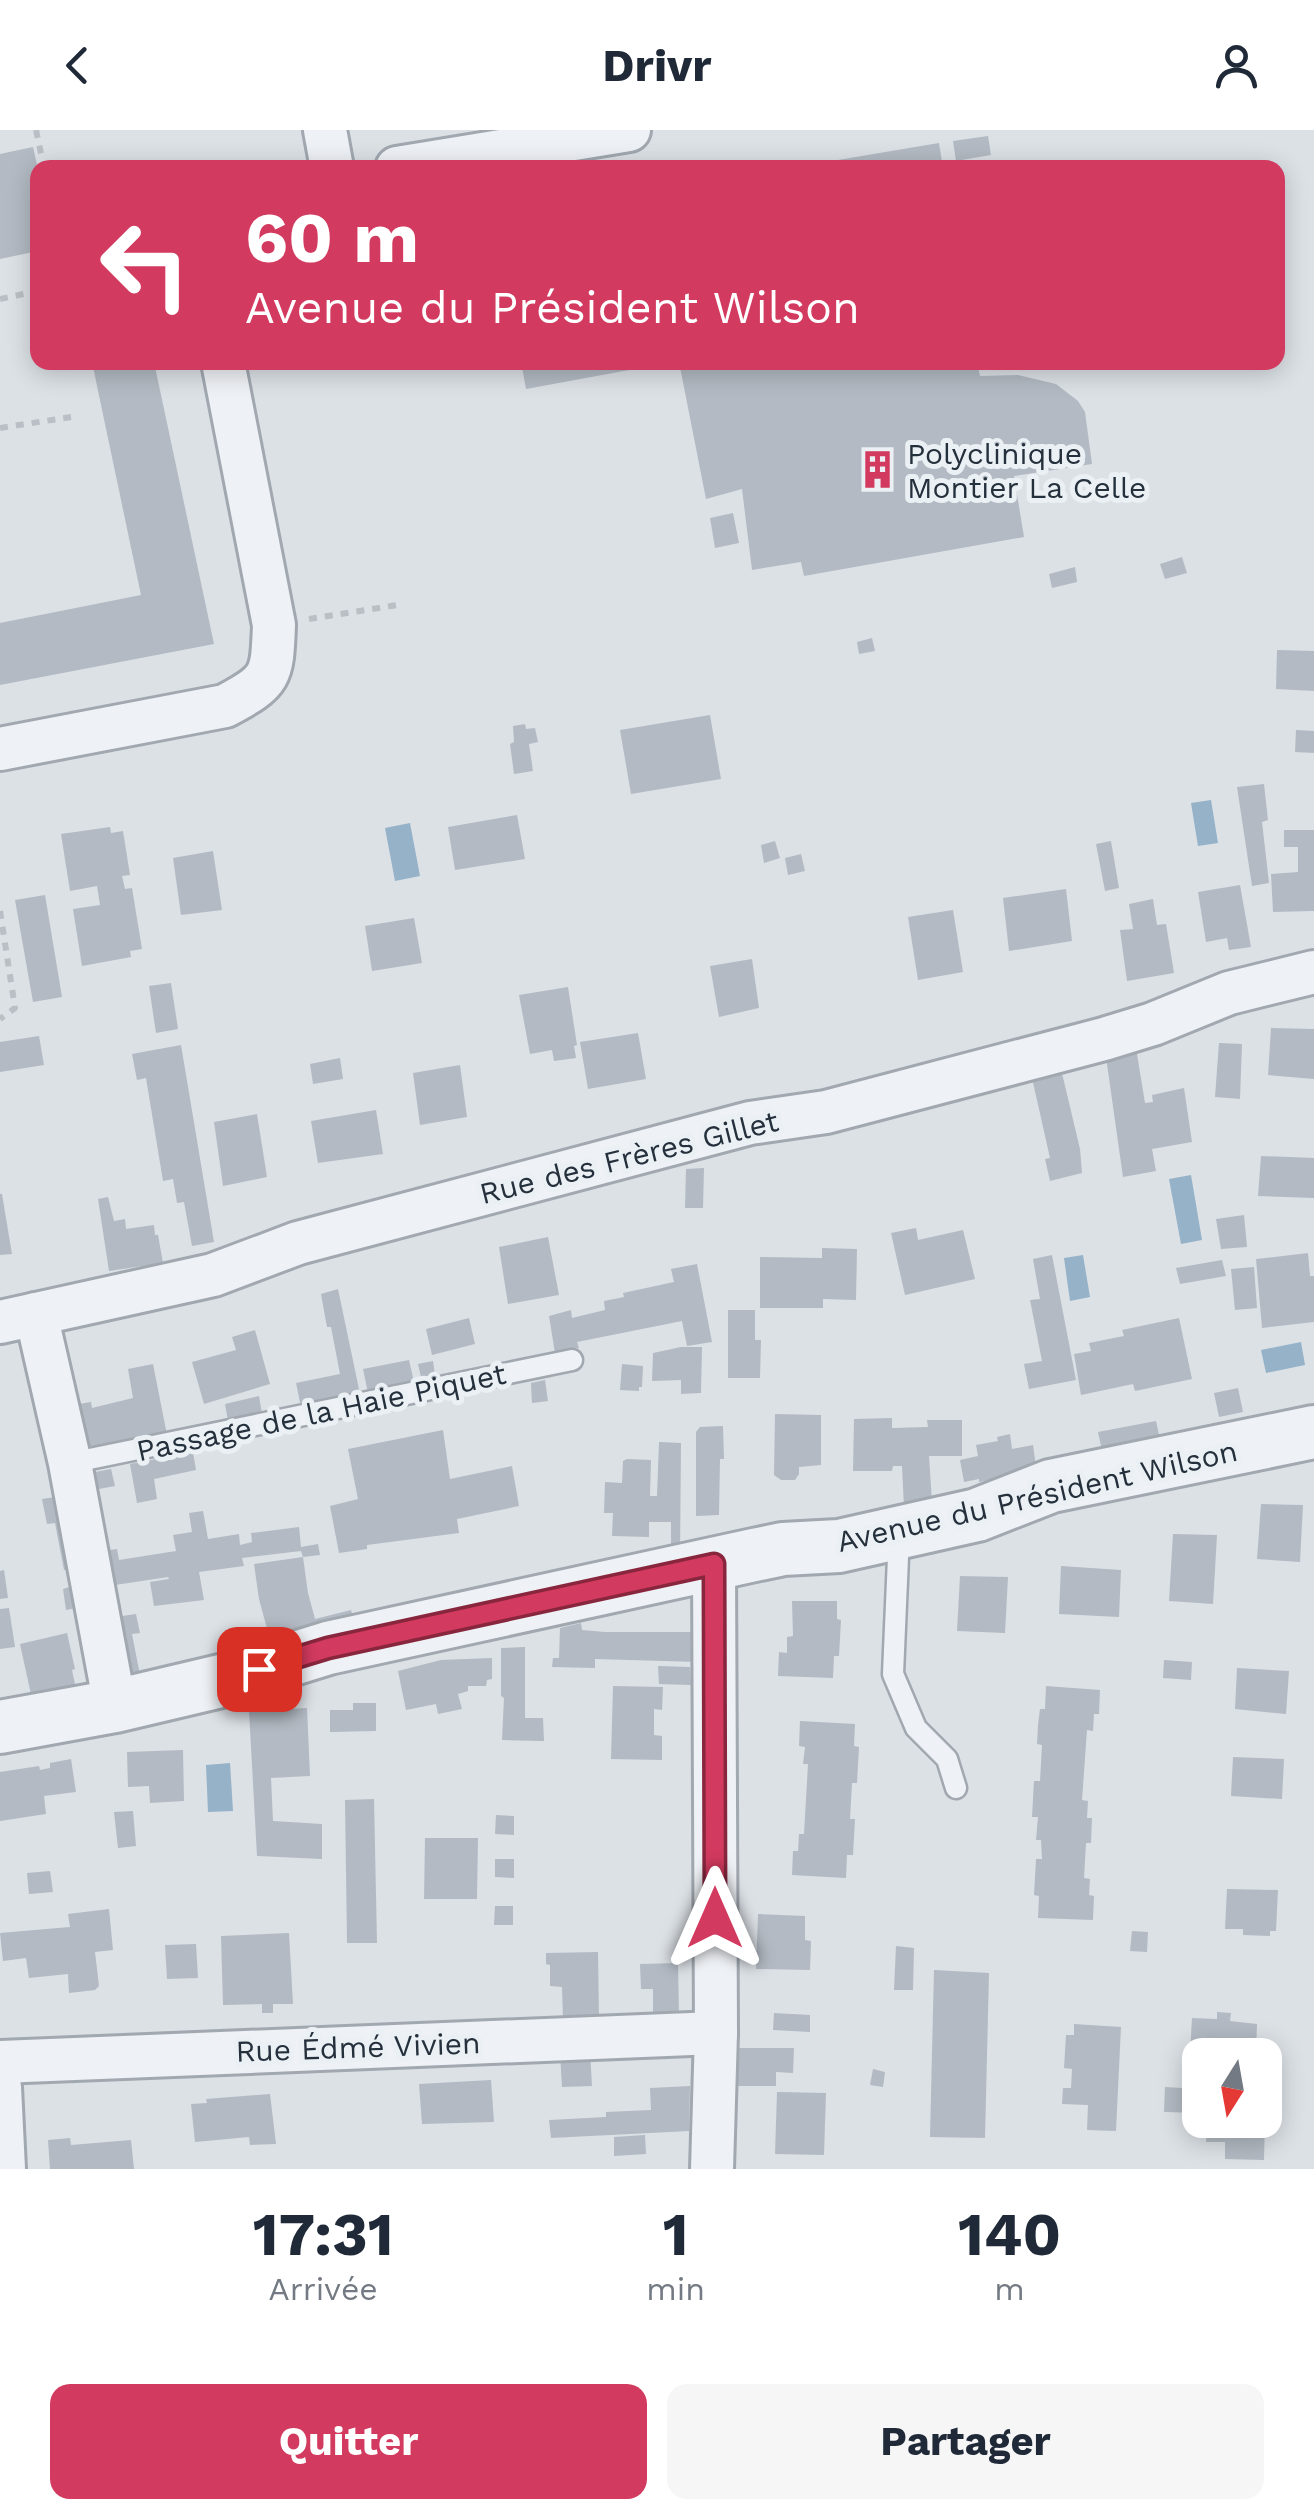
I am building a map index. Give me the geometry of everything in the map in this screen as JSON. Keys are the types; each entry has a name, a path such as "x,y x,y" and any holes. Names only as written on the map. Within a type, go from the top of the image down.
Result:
{"street":[{"path":"325,130 331,160"},
{"path":"420,160 469,143 629,130"},
{"path":"0,749 225,706 258,689 272,664 274,624 225,370"},
{"name":"Rue des Frères Gillet","path":"18,1318 212,1275 298,1242 750,1122 826,1112 1086,1044 1154,1024 1229,993 1314,972"},
{"path":"18,1318 70,1463 115,1706"},
{"name":"Avenue du Président Wilson","path":"0,1726 115,1706 225,1680 328,1648 783,1549 839,1546 977,1515 1052,1486 1314,1432"},
{"path":"712,2169 716,2033 714,1564"},
{"name":"Rue Édmé Vivien","path":"0,2062 716,2033"},
{"path":"0,2086 4,2169"}],"lane":[{"name":"Passage de la Haie Piquet","path":"70,1463 572,1360"},
{"path":"899,1532 894,1674 916,1728 947,1759 956,1788"}],"path":[{"path":"36,130 42,160"},
{"path":"0,299 30,293"},
{"path":"0,428 71,416"},
{"path":"274,624 397,605"},
{"path":"0,911 15,1008 0,1019"}],"water":[{"path":"1211,800 1218,843 1198,846 1191,803"},
{"path":"410,823 420,876 395,881 385,828"},
{"path":"1191,1175 1202,1240 1181,1244 1169,1179"},
{"path":"1083,1255 1090,1297 1070,1301 1064,1258"},
{"path":"1301,1342 1305,1365 1266,1373 1261,1350"},
{"path":"230,1763 233,1811 208,1812 206,1765"}],"building":[{"path":"988,136 991,155 956,160 953,141"},
{"path":"939,143 942,160 838,160"},
{"path":"33,147 36,160 30,160 30,253 0,259 0,154"},
{"path":"94,370 156,370 214,644 0,685 0,623 141,595"},
{"path":"522,370 629,370 526,389"},
{"name":"Polyclinique Montier La Celle","path":"681,370 979,370 980,376 1018,375 1056,384 1078,401 1085,412 1092,464 1014,476 1024,537 804,576 801,562 752,570 742,489 706,499"},
{"path":"733,513 739,543 715,548 710,518"},
{"path":"1182,557 1187,573 1165,579 1160,564"},
{"path":"1075,567 1077,582 1052,588 1049,574"},
{"path":"872,638 875,651 859,654 857,642"},
{"path":"1277,650 1314,651 1314,691 1276,689"},
{"path":"710,715 721,779 631,794 620,730"},
{"path":"525,724 526,729 535,728 538,742 529,744 533,771 514,774 510,744 514,742 513,726"},
{"path":"1296,730 1314,731 1314,753 1295,752"},
{"path":"1264,784 1268,820 1262,822 1269,883 1252,886 1237,787"},
{"path":"517,815 525,859 455,870 448,827"},
{"path":"110,827 111,833 123,831 130,875 122,876 125,889 132,888 142,949 130,951 131,957 82,966 73,909 100,905 97,886 70,891 61,834"},
{"path":"1284,830 1314,830 1314,911 1273,912 1271,874 1298,872 1298,847 1284,847"},
{"path":"775,841 780,858 764,863 761,845"},
{"path":"1111,841 1119,888 1105,891 1096,844"},
{"path":"213,851 222,910 181,915 173,858"},
{"path":"801,854 805,871 788,875 785,858"},
{"path":"1240,885 1251,947 1229,950 1227,938 1206,942 1198,892"},
{"path":"1066,889 1072,941 1009,951 1003,898"},
{"path":"45,895 62,997 33,1002 15,900"},
{"path":"1153,899 1157,925 1166,924 1174,973 1127,981 1120,930 1133,929 1129,904"},
{"path":"953,910 963,972 918,980 908,917"},
{"path":"414,918 422,963 372,971 365,926"},
{"path":"752,959 759,1008 719,1017 710,966"},
{"path":"171,983 178,1029 156,1033 149,986"},
{"path":"568,987 576,1058 554,1061 552,1050 530,1054 519,995"},
{"path":"1271,1028 1314,1029 1314,1079 1268,1075"},
{"path":"638,1033 646,1079 588,1089 580,1042"},
{"path":"39,1036 44,1065 0,1072 0,1042"},
{"path":"1219,1043 1242,1044 1240,1099 1215,1097"},
{"path":"181,1045 214,1242 192,1246 184,1202 177,1203 173,1179 163,1181 146,1078 137,1080 132,1054"},
{"path":"1136,1048 1145,1103 1153,1102 1152,1095 1184,1088 1192,1142 1152,1149 1156,1171 1123,1177 1106,1057"},
{"path":"340,1058 343,1079 313,1084 310,1064"},
{"path":"460,1065 467,1117 420,1125 413,1073"},
{"path":"1061,1069 1082,1173 1050,1181 1045,1159 1050,1158 1032,1078"},
{"path":"376,1110 383,1154 318,1163 311,1121"},
{"path":"257,1114 267,1177 223,1186 214,1122"},
{"path":"1261,1156 1314,1158 1314,1198 1258,1196"},
{"path":"704,1168 703,1208 685,1208 686,1169"},
{"path":"2,1194 12,1254 0,1255"},
{"path":"108,1197 114,1221 125,1219 126,1229 154,1225 163,1263 109,1271 98,1199"},
{"path":"1244,1215 1247,1247 1221,1249 1216,1219"},
{"path":"916,1228 918,1240 963,1230 975,1279 905,1295 891,1233"},
{"path":"548,1237 559,1295 508,1304 499,1247"},
{"path":"822,1248 857,1249 856,1300 823,1299 823,1308 760,1308 760,1257 822,1258"},
{"path":"1308,1253 1310,1276 1314,1276 1314,1322 1262,1328 1256,1259"},
{"path":"1052,1255 1076,1380 1029,1389 1024,1364 1042,1361 1030,1300 1040,1299 1033,1259"},
{"path":"1222,1260 1226,1276 1180,1284 1176,1268"},
{"path":"697,1264 712,1342 687,1346 682,1321 577,1342 579,1348 555,1353 549,1316 571,1310 572,1318 605,1310 604,1301 674,1282 671,1269"},
{"path":"1254,1267 1257,1308 1235,1310 1231,1269"},
{"path":"338,1289 360,1394 301,1407 296,1383 340,1374 321,1294"},
{"path":"728,1310 755,1310 755,1340 761,1340 760,1378 728,1378"},
{"path":"469,1318 475,1344 432,1355 426,1329"},
{"path":"1179,1318 1192,1379 1135,1391 1133,1384 1081,1395 1074,1354 1091,1351 1089,1343 1124,1336 1122,1330"},
{"path":"255,1330 270,1384 204,1404 192,1362 236,1350 232,1337"},
{"path":"702,1347 701,1393 681,1394 681,1380 652,1381 653,1353"},
{"path":"409,1360 414,1382 368,1393 363,1369"},
{"path":"433,1361 435,1375 421,1377 418,1364"},
{"path":"153,1364 167,1435 76,1453 67,1406 91,1402 92,1408 133,1398 128,1369"},
{"path":"622,1364 643,1366 639,1391 620,1390"},
{"path":"545,1380 548,1401 532,1403 531,1383"},
{"path":"1238,1388 1243,1412 1219,1417 1214,1393"},
{"path":"259,1396 262,1414 228,1421 225,1404"},
{"path":"775,1414 821,1415 821,1465 799,1467 795,1480 781,1480 774,1475"},
{"path":"892,1418 892,1428 928,1427 927,1420 962,1420 962,1456 929,1456 932,1502 904,1508 902,1466 893,1466 892,1471 853,1471 854,1419"},
{"path":"1156,1421 1161,1444 1103,1455 1098,1432"},
{"path":"723,1426 719,1515 696,1516 696,1432 700,1427"},
{"path":"443,1430 450,1479 512,1466 519,1506 457,1519 459,1533 367,1545 367,1549 339,1553 330,1506 358,1499 348,1449"},
{"path":"1010,1434 1012,1449 1033,1445 1036,1467 1020,1474 964,1482 960,1460 978,1456 976,1445"},
{"path":"659,1442 681,1443 680,1558 671,1559 671,1522 649,1522 649,1537 612,1536 613,1513 604,1513 605,1482 622,1483 623,1461 627,1459 651,1460 650,1496 657,1496"},
{"path":"193,1452 196,1470 154,1479 157,1499 137,1503 130,1464"},
{"path":"111,1469 115,1486 83,1492 80,1475"},
{"path":"62,1496 76,1569 64,1570 55,1523 47,1524 42,1499"},
{"path":"1261,1504 1303,1505 1300,1562 1257,1559"},
{"path":"203,1511 208,1539 239,1534 240,1545 252,1542 251,1533 299,1527 301,1547 318,1544 320,1555 303,1557 301,1551 242,1558 244,1566 199,1572 204,1600 154,1606 150,1582 168,1577 102,1587 95,1552 117,1549 119,1560 176,1551 173,1535 192,1532 189,1513"},
{"path":"1173,1534 1217,1535 1213,1604 1169,1601"},
{"path":"303,1557 315,1619 351,1610 356,1628 272,1647 254,1564"},
{"path":"1061,1566 1121,1570 1119,1617 1059,1614"},
{"path":"4,1570 8,1598 0,1599 0,1571"},
{"path":"960,1576 1008,1577 1005,1633 957,1631"},
{"path":"79,1584 83,1607 66,1610 63,1589"},
{"path":"792,1601 837,1601 837,1619 841,1620 833,1678 778,1676 779,1652 787,1653 787,1637 793,1636"},
{"path":"9,1608 15,1647 0,1649 0,1609"},
{"path":"136,1614 140,1633 132,1634 140,1675 120,1679 115,1617"},
{"path":"581,1623 582,1630 605,1632 699,1632 698,1662 595,1659 595,1668 552,1667 553,1658 559,1658 560,1628"},
{"path":"67,1633 76,1689 32,1699 20,1644"},
{"path":"525,1647 525,1718 543,1718 544,1741 502,1740 501,1648"},
{"path":"492,1658 492,1679 487,1680 486,1686 468,1686 468,1691 458,1694 462,1709 438,1714 436,1704 406,1710 398,1671 441,1660"},
{"path":"1164,1660 1192,1662 1191,1680 1163,1678"},
{"path":"658,1666 690,1667 691,1685 659,1684"},
{"path":"1237,1668 1289,1671 1286,1714 1235,1709"},
{"path":"613,1686 663,1687 662,1710 654,1709 654,1735 662,1736 662,1760 611,1759"},
{"path":"1046,1686 1100,1690 1099,1714 1094,1714 1093,1731 1087,1730 1082,1800 1088,1801 1087,1818 1092,1818 1084,1878 1090,1879 1089,1895 1094,1896 1093,1920 1038,1918 1039,1896 1034,1895 1036,1859 1042,1859 1041,1840 1036,1840 1038,1817 1032,1817 1034,1781 1040,1781 1042,1745 1037,1744 1038,1725 1040,1709 1045,1709"},
{"path":"353,1703 376,1703 376,1731 330,1732 330,1710 353,1710"},
{"path":"307,1708 310,1776 271,1778 273,1821 322,1824 322,1859 257,1856 249,1711"},
{"path":"800,1721 855,1724 854,1746 859,1747 850,1819 855,1819 853,1855 847,1855 846,1878 792,1875 793,1851 798,1851 799,1834 804,1834 808,1764 803,1764 805,1747 799,1746"},
{"path":"183,1750 184,1801 150,1803 149,1786 128,1787 127,1752"},
{"path":"1233,1757 1284,1759 1282,1799 1231,1796"},
{"path":"71,1759 76,1792 44,1796 46,1814 0,1821 0,1772 39,1766 40,1770 50,1768 50,1763"},
{"path":"374,1799 377,1943 347,1943 345,1800"},
{"path":"133,1811 136,1846 118,1848 114,1812"},
{"path":"496,1815 514,1816 514,1835 495,1834"},
{"path":"425,1838 478,1838 477,1899 424,1899"},
{"path":"495,1859 514,1859 514,1878 495,1877"},
{"path":"50,1871 53,1892 29,1894 27,1873"},
{"path":"1227,1889 1278,1890 1276,1931 1270,1931 1270,1936 1243,1935 1243,1929 1225,1929"},
{"path":"495,1906 513,1906 513,1925 494,1925"},
{"path":"109,1909 113,1950 95,1952 99,1986 95,1990 69,1993 68,1974 29,1978 26,1958 3,1961 0,1933 70,1927 68,1914"},
{"path":"758,1914 805,1916 805,1940 811,1941 810,1970 756,1969"},
{"path":"1132,1931 1148,1932 1147,1952 1130,1951"},
{"path":"289,1933 293,2004 273,2004 273,2013 262,2013 262,2004 223,2005 221,1936"},
{"path":"196,1944 198,1978 167,1979 165,1945"},
{"path":"896,1946 914,1948 913,1990 894,1990"},
{"path":"598,1952 599,2019 563,2020 562,1987 550,1986 546,1953"},
{"path":"678,1963 679,2015 653,2017 653,1989 641,1989 640,1964"},
{"path":"934,1970 989,1973 985,2138 930,2137"},
{"path":"1217,2012 1231,2013 1230,2021 1257,2024 1257,2038 1191,2038 1192,2018 1217,2019"},
{"path":"774,2013 810,2015 810,2032 773,2030"},
{"path":"1074,2024 1121,2027 1116,2131 1087,2130 1088,2105 1062,2104 1063,2088 1071,2088 1072,2069 1064,2068 1066,2035 1074,2035"},
{"path":"733,2048 794,2048 793,2073 776,2072 776,2086 732,2086"},
{"path":"590,2052 592,2086 562,2087 560,2054"},
{"path":"873,2069 885,2072 883,2087 870,2085"},
{"path":"491,2080 494,2122 422,2124 419,2084"},
{"path":"690,2086 689,2131 551,2138 549,2120 651,2110 650,2088"},
{"path":"1165,2087 1182,2088 1182,2112 1164,2112"},
{"path":"777,2092 826,2093 824,2155 775,2154"},
{"path":"270,2094 276,2144 250,2145 249,2137 195,2142 191,2104 207,2103 206,2099"},
{"path":"645,2135 646,2154 614,2156 614,2137"},
{"path":"70,2138 71,2145 131,2140 134,2169 50,2169 48,2140"},
{"path":"1206,2138 1265,2138 1264,2160 1225,2159 1225,2142 1206,2142"}],"place":[{"name":"Polyclinique Montier La Celle","path":"877,470"}],"route":[{"path":"259,1669 328,1648 714,1564 715,1918"}]}
